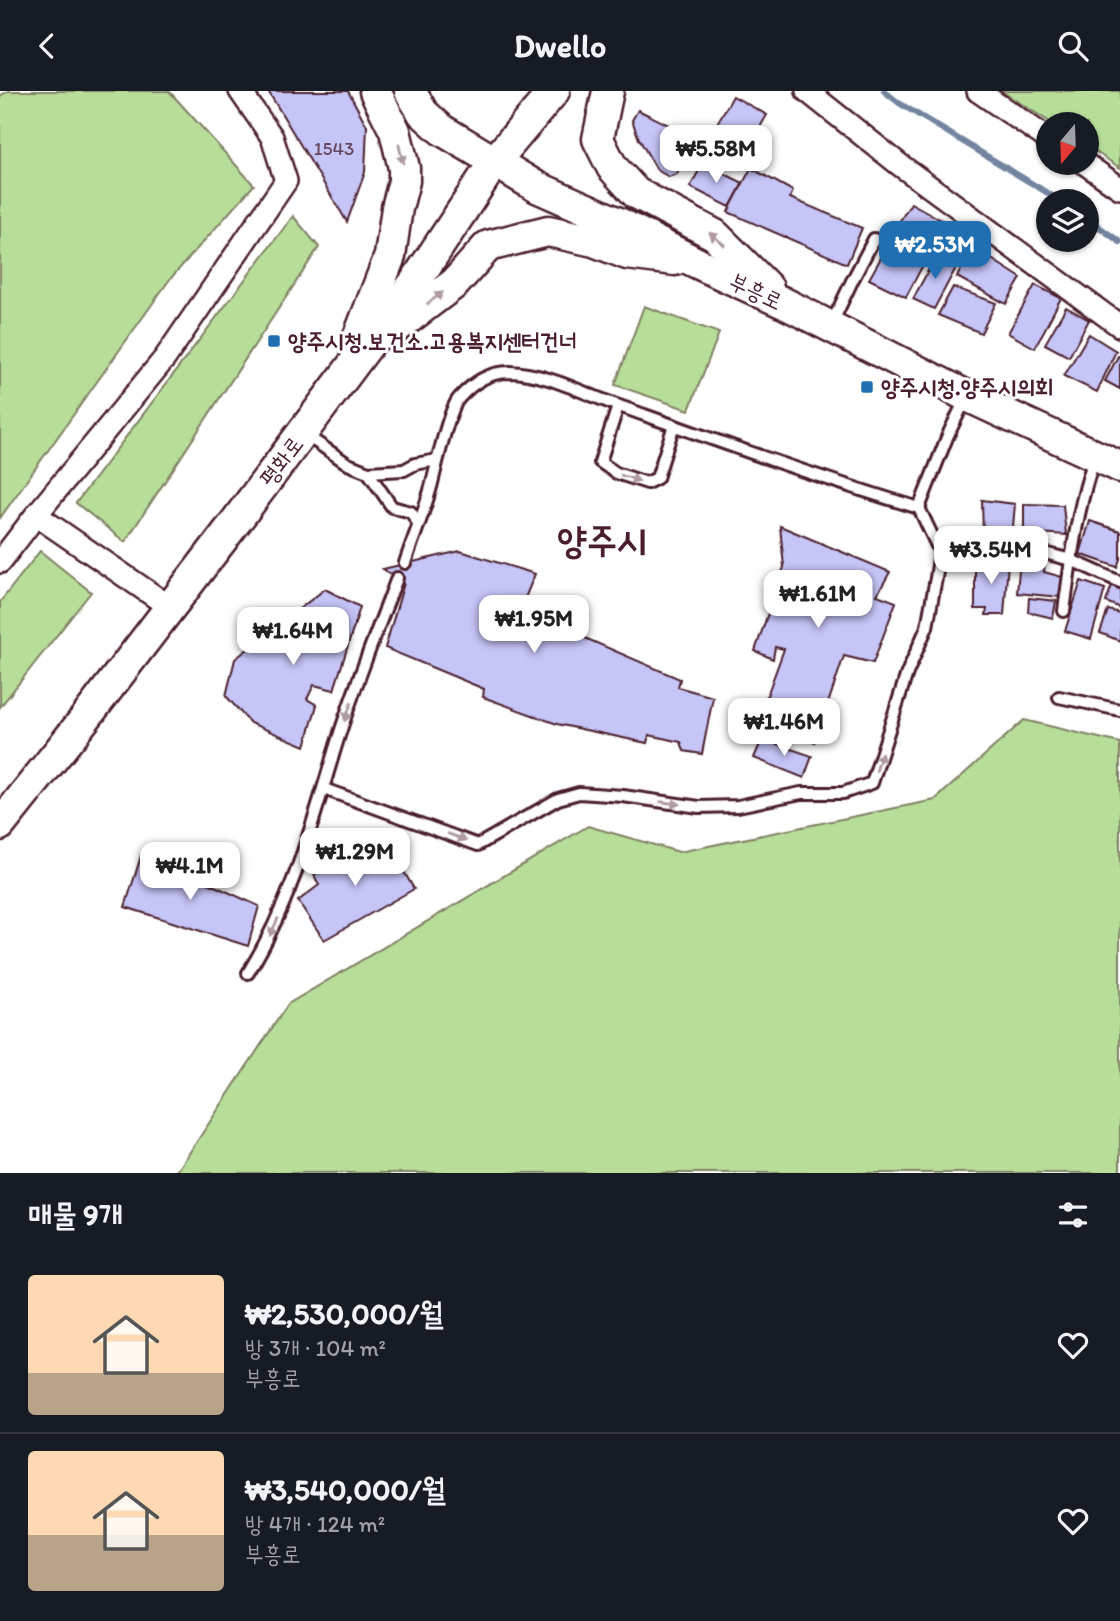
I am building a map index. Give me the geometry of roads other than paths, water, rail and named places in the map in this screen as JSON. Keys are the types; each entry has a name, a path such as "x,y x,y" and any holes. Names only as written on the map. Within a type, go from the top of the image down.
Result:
{"main road":[{"path":"342,380 390,255 404,181 396,131 375,91"},
{"name":"부흥로","path":"410,91 423,113 442,130 537,187 622,225 967,396 1108,461"},
{"name":"평화로","path":"0,825 361,355 415,282 495,161 554,91"},
{"path":"608,91 598,139 612,167 636,193 715,235 784,303"},
{"path":"361,355 455,283 488,246 548,231 594,241 627,254 695,262"}],"street":[{"path":"0,562 165,358 286,181 272,137 240,91"},
{"path":"807,91 900,165 1120,326"},
{"path":"978,91 1036,131"},
{"path":"1099,173 1120,188"},
{"path":"36,515 170,607"}],"lane":[{"path":"830,328 874,239"},
{"path":"324,789 478,845 558,799 579,793 623,796 699,807 738,806 801,793 843,793 872,783 907,673 927,627 940,552 919,507 534,376 512,372 491,374 474,384 456,400 405,563"},
{"path":"919,507 967,396"},
{"path":"618,406 600,462 616,473 647,483 657,478 674,425"},
{"path":"302,432 348,464 368,473 404,470 415,464 437,460"},
{"path":"1064,611 1070,560 1084,487 1108,461"},
{"path":"368,473 392,507 411,512 418,523"},
{"path":"987,544 1037,551 1070,560 1120,582"},
{"path":"248,973 267,943 302,861 339,737 397,578"},
{"path":"1059,697 1120,710"}],"waterway":[{"path":"884,91 899,103 1041,189"},
{"path":"1099,227 1120,242"}],"place":[{"name":"양주시청.보건소.고용복지센터건너","path":"274,341"},
{"name":"양주시청.양주시의회","path":"867,387"}],"district":[{"name":"양주시","path":"602,540"}]}
